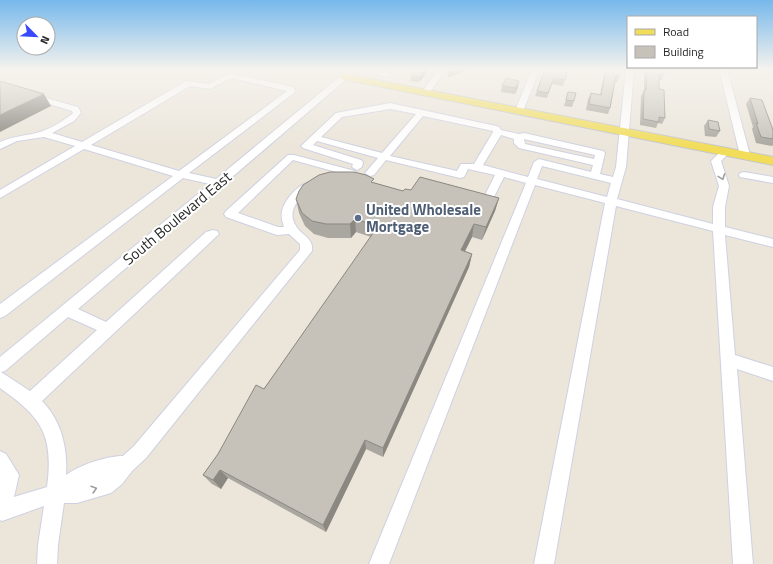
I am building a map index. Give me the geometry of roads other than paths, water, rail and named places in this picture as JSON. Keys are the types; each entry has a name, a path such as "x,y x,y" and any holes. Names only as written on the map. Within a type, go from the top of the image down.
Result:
{"main road":[{"path":"437,95 773,161"}],"street":[{"path":"0,146 15,139 44,134 71,119 75,116 77,111 27,95"},
{"path":"0,196 168,95"},
{"path":"0,312 285,95"},
{"name":"South Boulevard East","path":"0,366 324,95"},
{"path":"519,111 525,95"},
{"path":"544,564 611,201 621,167 627,95"},
{"path":"730,95 745,155"},
{"path":"355,172 358,162 320,152 306,146 342,114 390,106 496,129 498,132 519,137 518,143 522,146 547,146 598,163 595,176"},
{"path":"293,230 277,231 230,214 291,157 366,176 421,113"},
{"path":"478,167 498,132"},
{"path":"44,134 181,175 219,183"},
{"path":"315,138 458,175 465,166 478,167 500,174 773,243"},
{"path":"379,564 531,181 547,146"},
{"path":"725,152 716,162 724,186 719,207 719,229 743,564"},
{"path":"539,162 616,181"},
{"path":"1,515 56,493 77,494 104,486 116,478 306,251 307,245 305,241 293,230 288,221 287,212 292,200 300,192 316,182 355,172"},
{"path":"487,201 500,174"},
{"path":"744,175 773,180"},
{"path":"30,401 210,235 213,234"},
{"path":"67,310 108,329"},
{"path":"728,359 773,374"},
{"path":"0,379 30,401 42,414 53,437 58,465 56,493 48,538 47,564"},
{"path":"0,460 10,475 1,515"}],"place":[{"name":"United Wholesale Mortgage","path":"358,218"}]}
